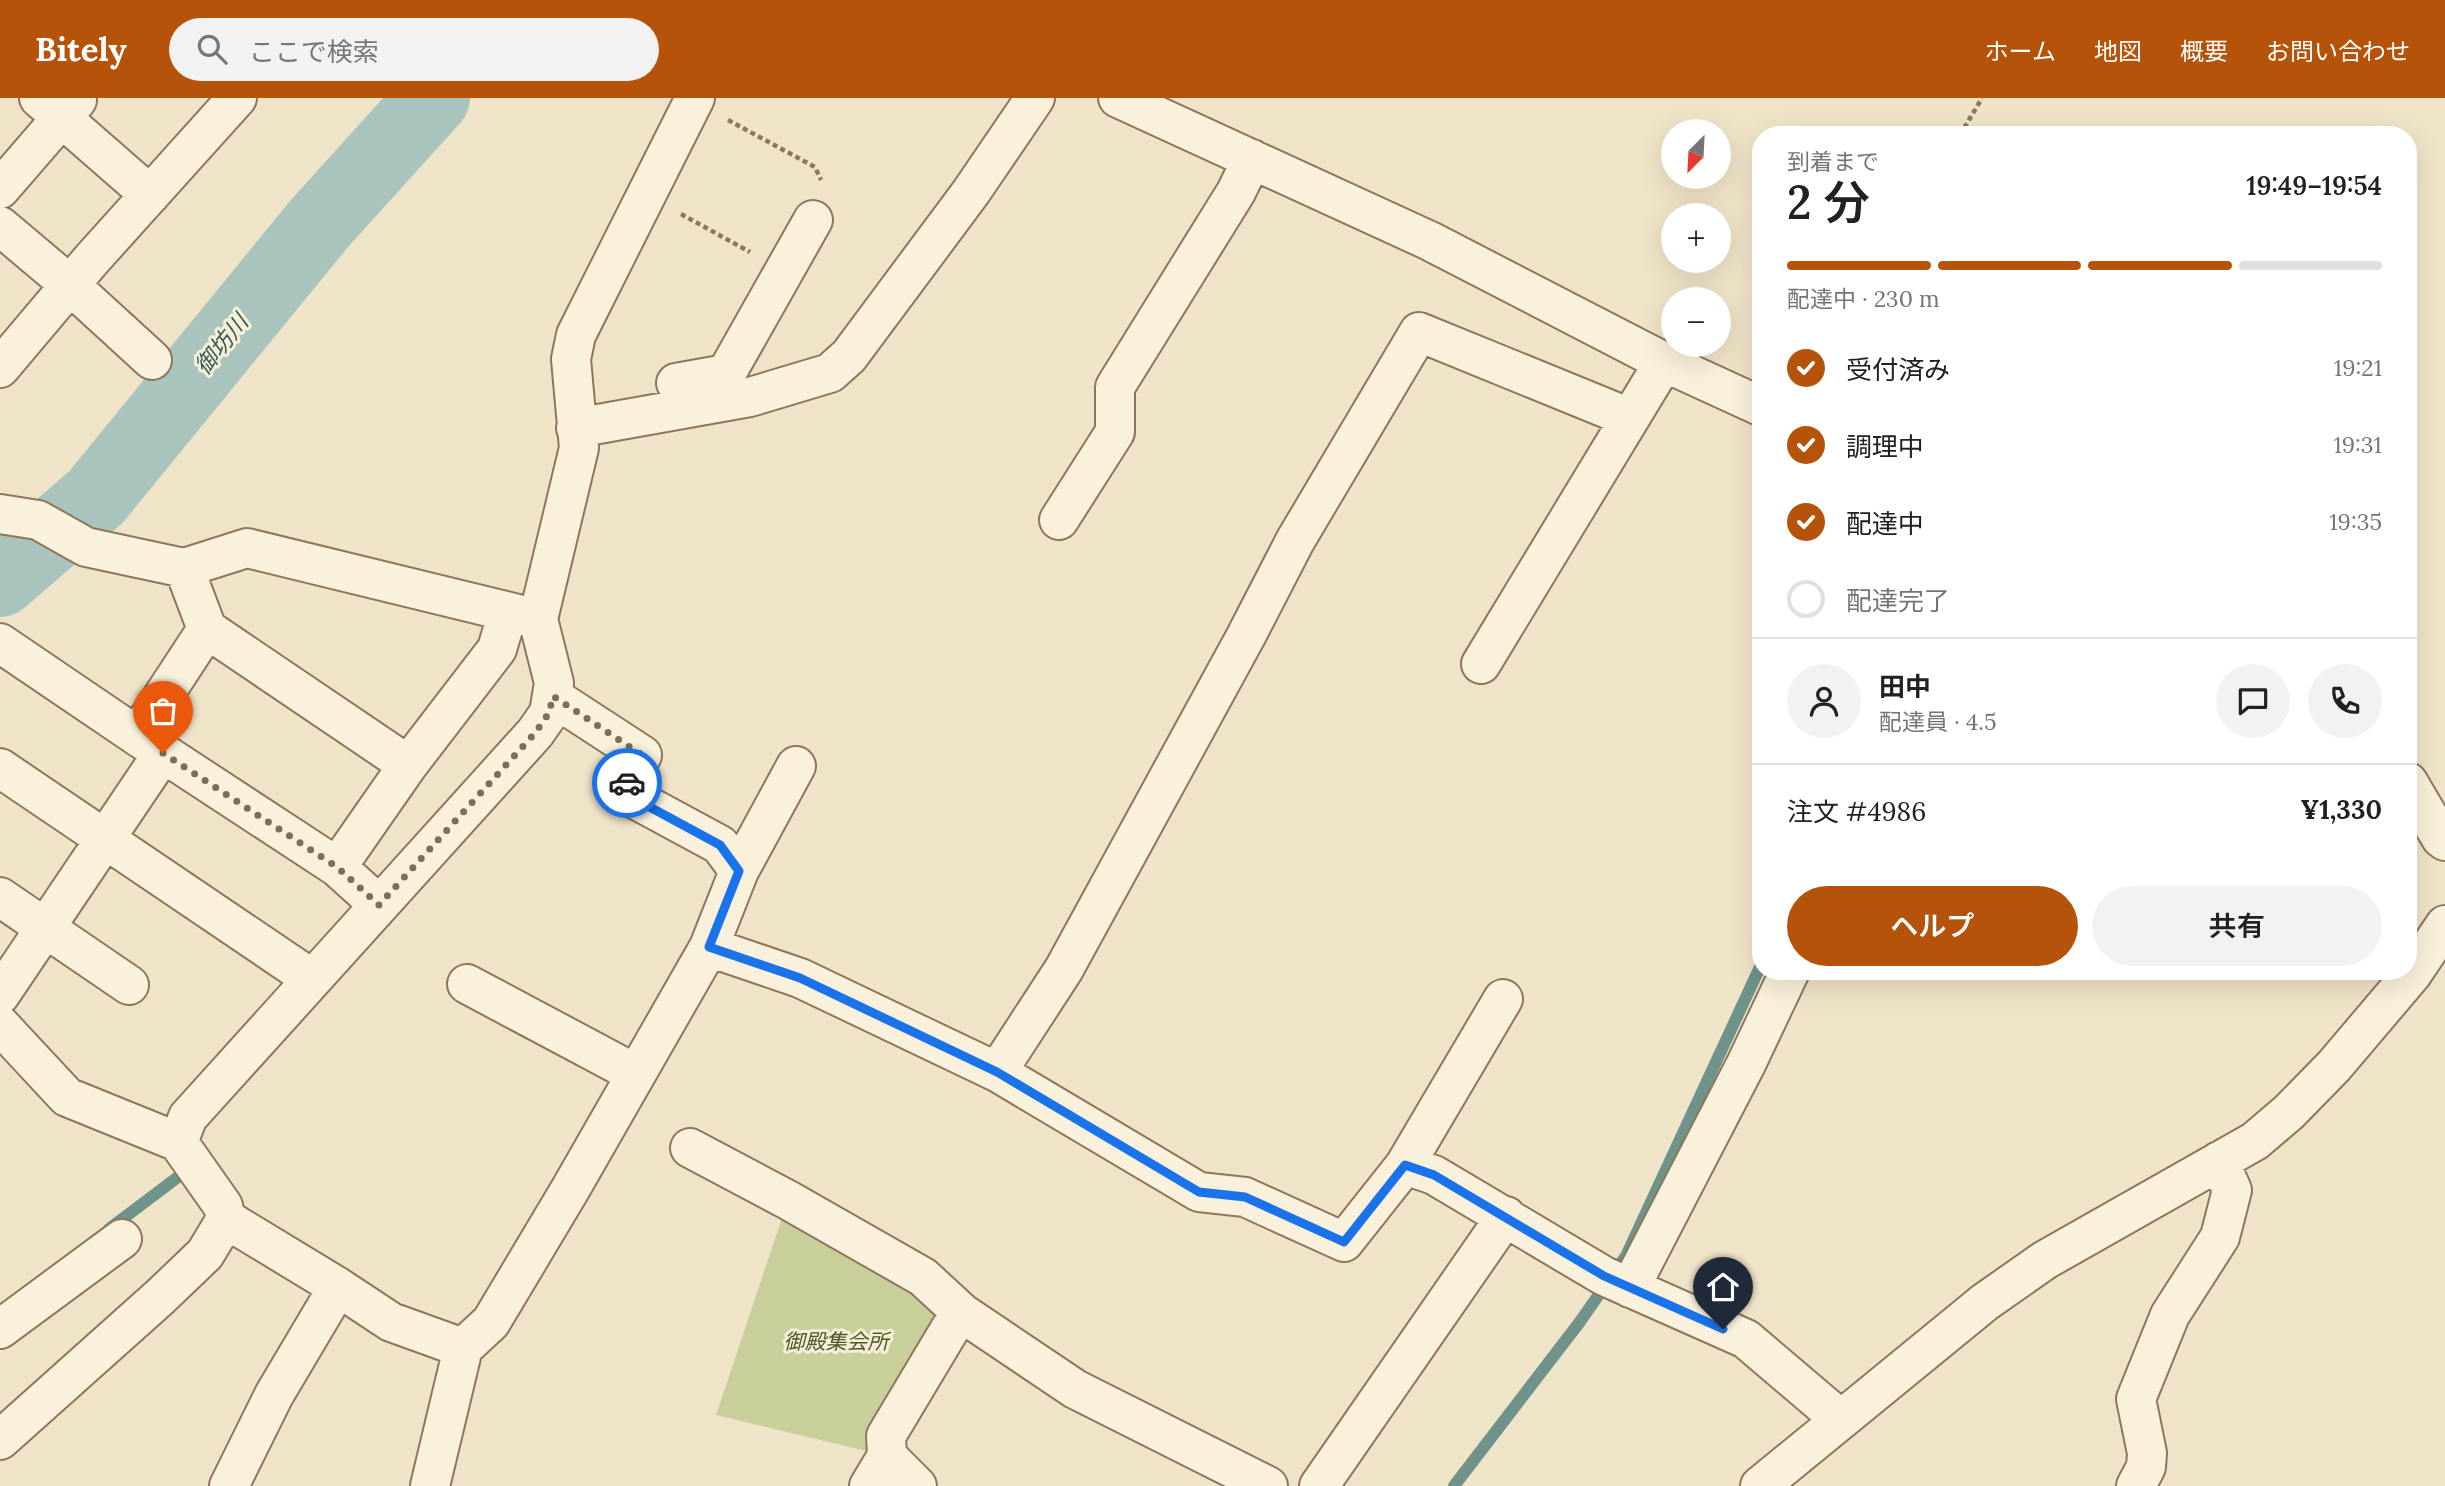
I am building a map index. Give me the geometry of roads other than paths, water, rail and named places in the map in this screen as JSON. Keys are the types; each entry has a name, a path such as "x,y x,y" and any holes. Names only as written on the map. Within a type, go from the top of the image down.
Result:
{"street":[{"path":"0,368 70,285 237,98"},
{"path":"575,415 750,397 830,373 849,356 955,214 1035,98"},
{"path":"1118,98 1430,241 1664,362 1752,402"},
{"path":"337,867 408,765 523,615 579,449 571,359 576,335 694,99"},
{"path":"0,189 60,104 150,195"},
{"path":"1059,520 1115,432 1115,387 1222,216 1252,159"},
{"path":"575,415 726,374 813,220"},
{"path":"0,226 152,360"},
{"path":"997,1072 1064,969 1295,541 1419,332 1630,418"},
{"path":"1481,664 1664,362"},
{"path":"0,514 38,520 86,547 184,568 247,548 523,615"},
{"path":"184,568 207,629 408,765"},
{"path":"177,1142 188,1117 535,733 549,713 554,683 523,615"},
{"path":"0,995 106,839 207,629"},
{"path":"0,643 337,867 379,905"},
{"path":"553,696 642,755 622,792 720,845 739,871"},
{"path":"430,1486 463,1348 491,1322 709,947 739,871 796,766"},
{"path":"5,781 106,839 312,979"},
{"path":"2417,797 2445,841"},
{"path":"0,897 129,985"},
{"path":"2417,967 2445,925"},
{"path":"709,947 800,978 997,1072 1199,1192 1245,1197 1344,1242 1405,1165 1503,999"},
{"path":"1617,1282 1746,1064 1786,980"},
{"path":"1760,1486 1985,1302 2045,1260 2264,1134 2334,1066 2407,980"},
{"path":"467,985 636,1074"},
{"path":"0,1025 67,1097 177,1142 223,1206 226,1219 205,1254 196,1263 0,1440"},
{"path":"690,1148 923,1277 962,1313 1075,1389 1268,1486"},
{"path":"2136,1486 2147,1466 2147,1453 2136,1399 2171,1315 2220,1237 2232,1191 2219,1161"},
{"path":"1405,1165 1434,1175 1617,1282 1746,1339 1840,1419"},
{"path":"1319,1486 1506,1216"},
{"path":"226,1219 391,1322 463,1348"},
{"path":"0,1329 122,1239"},
{"path":"229,1486 274,1395 338,1287"},
{"path":"917,1486 881,1459 950,1329 962,1313"}],"waterway":[{"name":"御坊川","path":"0,580 96,497 319,224 433,98"},
{"path":"1454,1486 1579,1323 1626,1256 1754,980"},
{"path":"109,1229 178,1177"}],"park label":[{"name":"御殿集会所","path":"836,1341"}]}
